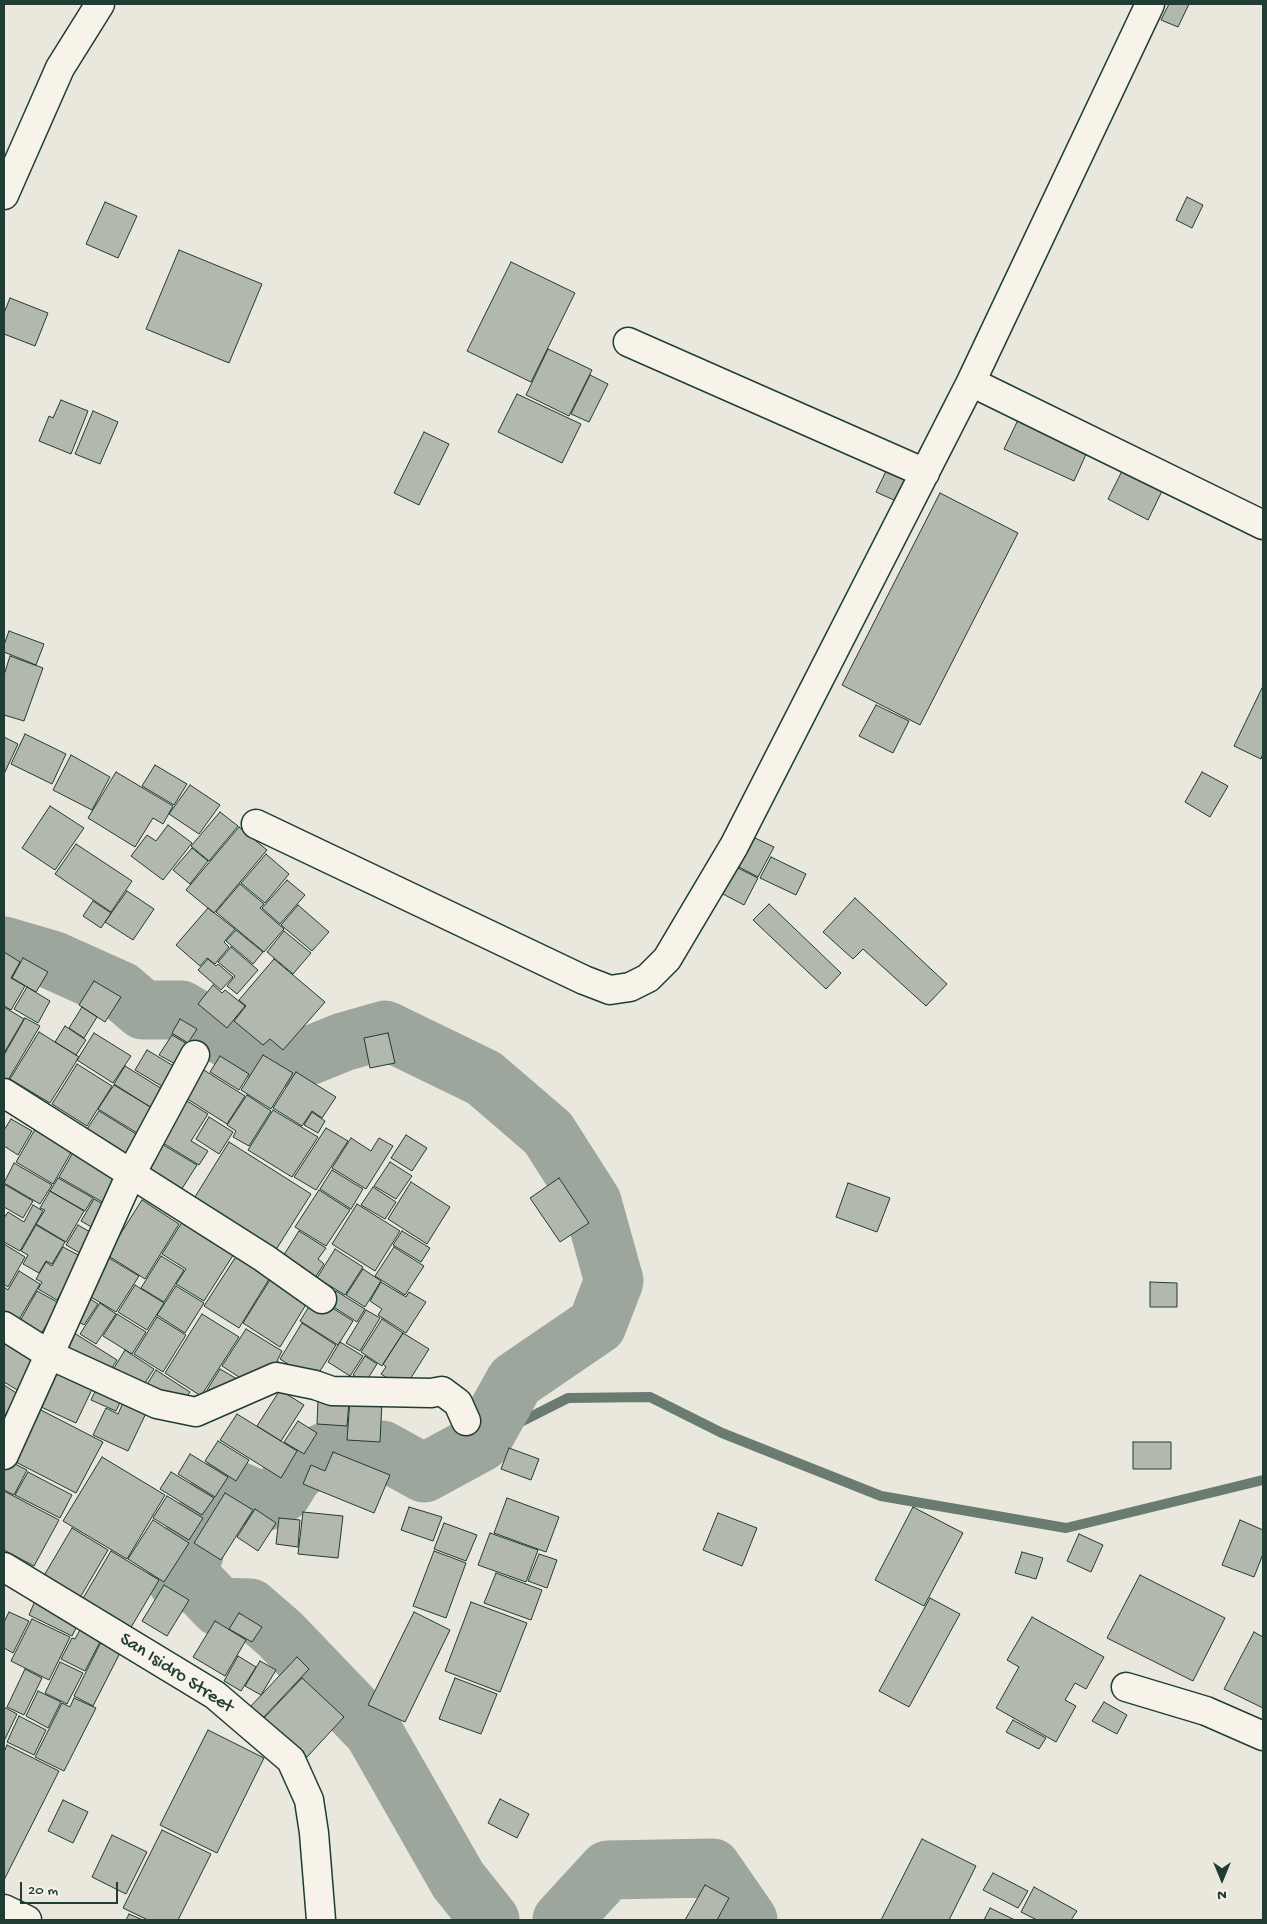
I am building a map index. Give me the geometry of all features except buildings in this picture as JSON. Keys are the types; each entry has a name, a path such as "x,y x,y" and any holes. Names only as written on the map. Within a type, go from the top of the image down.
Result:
{"street":[{"path":"4,195 60,68 100,4"},
{"path":"256,824 584,980 610,990 630,987 648,978 668,959 734,846 971,382 1150,4"},
{"path":"628,342 925,473"},
{"path":"971,382 1263,525"},
{"path":"4,1455 131,1174 195,1054"},
{"path":"4,1093 264,1258 322,1299"},
{"path":"4,1326 50,1355 157,1404 196,1412 276,1377 316,1385 332,1392 430,1393 442,1391 458,1403 466,1421"},
{"name":"San Isidro Street","path":"4,1567 215,1695 291,1760 309,1800 314,1833 321,1920"},
{"path":"1126,1687 1206,1711 1263,1736"},
{"path":"4,1909 27,1920"}],"waterway":[{"path":"4,946 52,960 121,991 143,1010 181,1010 237,1044 289,1058 311,1055 343,1042 385,1030 484,1078 548,1133 592,1202 614,1281 597,1325 515,1381 481,1442 424,1473 382,1450 352,1451 333,1449 323,1453 301,1468 293,1475 282,1493 264,1502 226,1486 211,1506 193,1539 194,1554 177,1581 199,1586 219,1607 250,1608 280,1634 373,1731 458,1880 490,1920"},
{"path":"481,1442 568,1398 650,1397 722,1433 881,1496 1066,1528 1263,1480"},
{"path":"562,1920 608,1870 712,1868 748,1920"}]}
